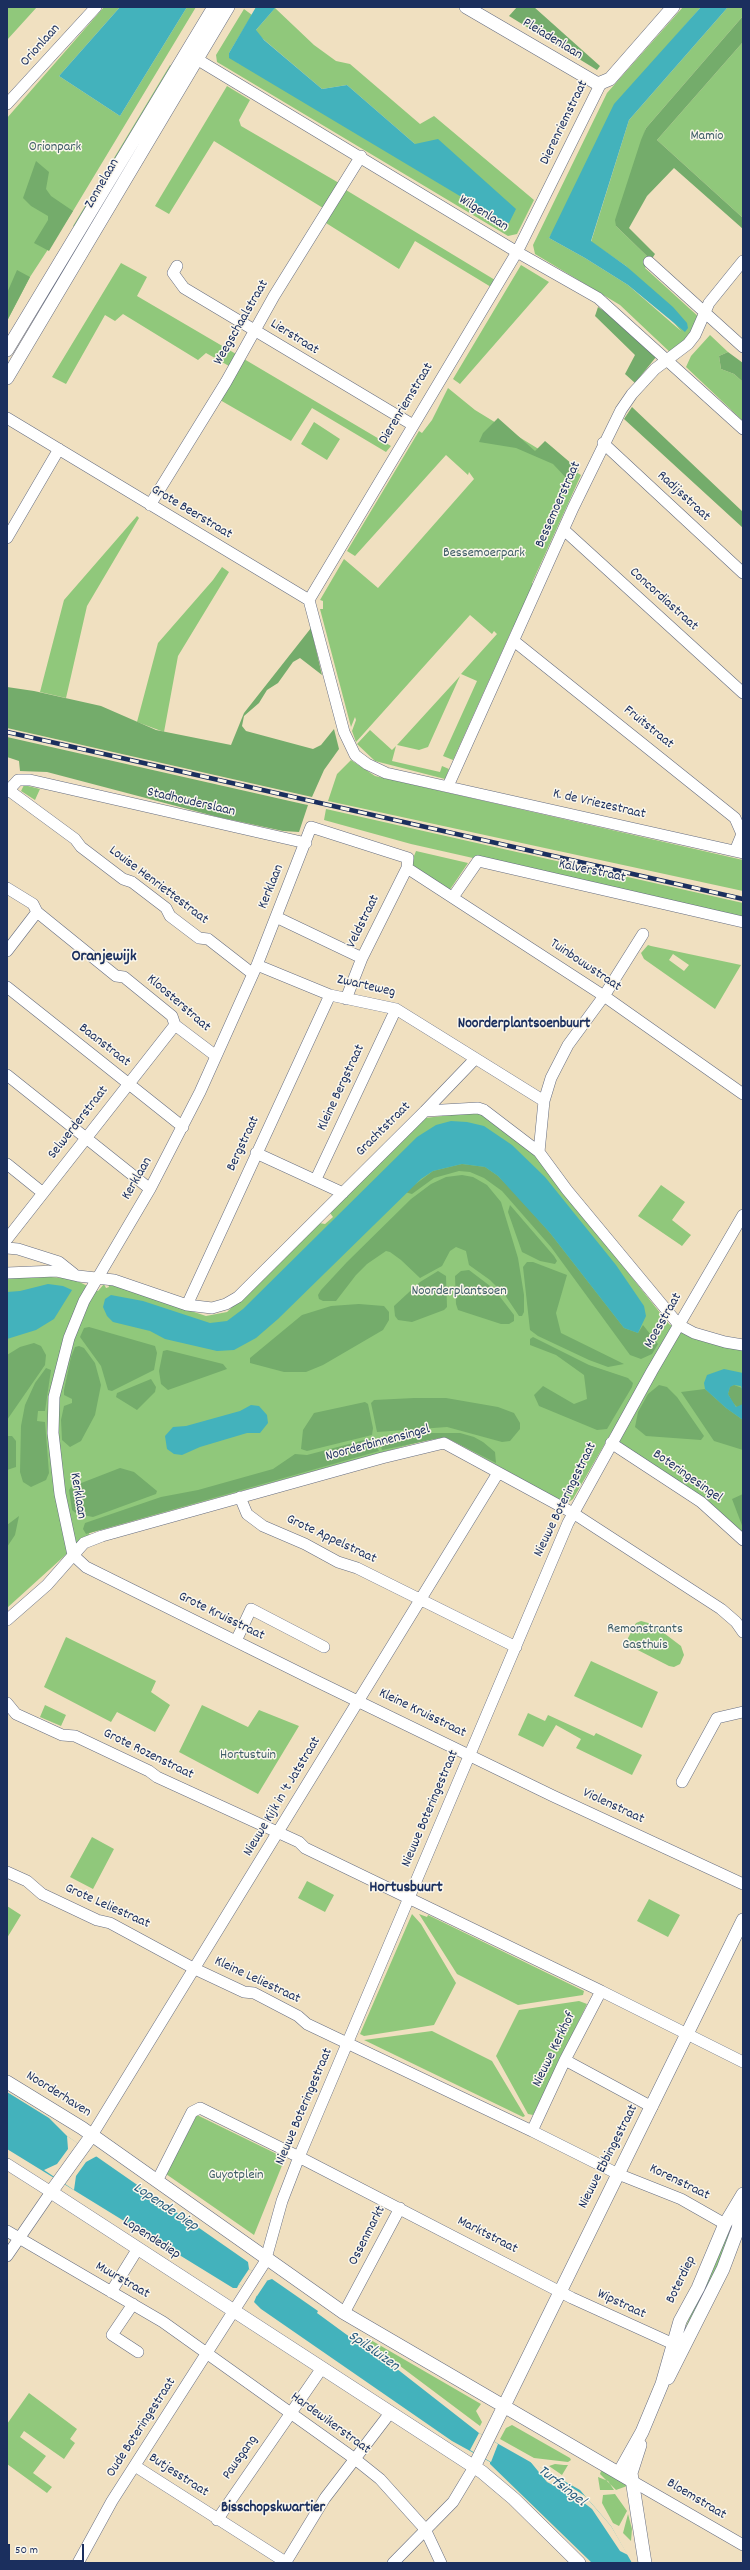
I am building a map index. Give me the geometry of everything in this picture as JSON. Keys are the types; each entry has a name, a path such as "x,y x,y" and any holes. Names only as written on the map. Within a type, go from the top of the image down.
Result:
{"street":[{"name":"Orionlaan","path":"7,104 96,7"},
{"name":"Zonnelaan","path":"7,378 192,56 214,7"},
{"name":"Zonnelaan","path":"7,350 192,56 228,7"},
{"name":"Pleiadenlaan","path":"466,7 594,84 601,83"},
{"name":"Dierenriemstraat","path":"309,600 517,252 539,212 601,83 610,79 673,7"},
{"name":"Wilgenlaan","path":"192,56 361,156 517,252 598,298 668,359 743,429"},
{"name":"Weegschaalstraat","path":"150,505 226,382 254,330 361,156"},
{"name":"Bessemoerstraat","path":"448,786 603,443 632,394 668,359 688,344 695,336 709,303 743,261"},
{"path":"649,262 743,348"},
{"name":"Lierstraat","path":"177,266 173,273 184,288 413,425"},
{"name":"Grote Beerstraat","path":"7,418 309,600"},
{"name":"Radijsstraat","path":"603,443 743,573"},
{"path":"7,538 59,449"},
{"name":"Concordiastraat","path":"564,530 743,693"},
{"path":"309,600 344,732 355,755 380,771 448,786"},
{"name":"Fruitstraat","path":"514,641 735,818 742,834 739,852"},
{"name":"Stadhouderslaan","path":"8,790 21,779 306,843"},
{"name":"K. de Vriezestraat","path":"448,786 739,852"},
{"name":"Louise Henriettestraat","path":"8,790 75,839 81,847 123,879 132,882 166,908 170,916 199,938 208,940 255,970"},
{"name":"Kerklaan","path":"73,1555 59,1489 53,1433 54,1397 62,1357 75,1319 97,1278 150,1190 183,1128 255,970 311,827"},
{"name":"Tuinbouwstraat","path":"311,827 408,863 452,897 604,996 743,1094"},
{"name":"Kalverstraat","path":"452,897 478,861 743,922"},
{"name":"Veldstraat","path":"346,999 362,958 408,863"},
{"name":"Kloosterstraat","path":"7,888 33,904 37,912 116,976 124,977 172,1016 176,1025 216,1056"},
{"path":"7,951 37,912"},
{"path":"276,917 362,958"},
{"path":"539,1152 544,1101 551,1078 568,1045 604,996 643,934"},
{"name":"Zwarteweg","path":"255,970 330,995 396,1009 544,1101"},
{"name":"Baanstraat","path":"7,987 183,1128"},
{"name":"Bergstraat","path":"187,1305 330,995"},
{"name":"Kleine Bergstraat","path":"316,1179 396,1009"},
{"name":"Selwerderstraat","path":"7,1239 176,1025"},
{"path":"426,1111 476,1059"},
{"path":"7,1074 150,1190"},
{"name":"Grachtstraat","path":"7,1272 56,1271 78,1276 114,1280 187,1305 212,1308 226,1304 238,1297 426,1111 478,1108 484,1110 539,1152 567,1190 679,1324"},
{"path":"256,1153 316,1179 343,1193"},
{"path":"7,1164 43,1193"},
{"name":"Moesstraat","path":"611,1443 743,1215"},
{"path":"7,1248 18,1249 59,1262 78,1276"},
{"path":"679,1324 717,1340 743,1345"},
{"name":"Noorderbinnensingel","path":"7,1620 47,1585 84,1543 102,1536 240,1496 438,1443 450,1446 573,1513 721,1609 736,1622 743,1632"},
{"name":"Nieuwe Boteringestraat","path":"248,2290 266,2258 282,2201 299,2156 573,1513 611,1443"},
{"name":"Boteringesingel","path":"611,1443 701,1502 743,1540"},
{"name":"Nieuwe Kijk in 't Jatstraat","path":"92,2135 498,1472"},
{"name":"Grote Appelstraat","path":"240,1496 247,1514 256,1522 338,1562 376,1578 419,1601 516,1647"},
{"name":"Grote Kruisstraat","path":"73,1555 86,1568 359,1700"},
{"path":"236,1641 251,1609 324,1647"},
{"name":"Kleine Kruisstraat","path":"359,1700 471,1754"},
{"name":"Grote Rozenstraat","path":"7,1703 16,1714 62,1735 75,1736 278,1833 409,1898"},
{"path":"682,1782 717,1718 743,1712"},
{"name":"Violenstraat","path":"471,1754 553,1796 743,1884"},
{"name":"Grote Leliestraat","path":"7,1872 26,1881 42,1894 97,1920 110,1923 195,1969"},
{"path":"409,1898 743,2062"},
{"name":"Nieuwe Ebbingestraat","path":"477,2461 743,1920"},
{"name":"Kleine Leliestraat","path":"195,1969 244,1992 254,1993 298,2016 307,2024 348,2044"},
{"name":"Nieuwe Kerkhof","path":"532,2131 565,2060 601,1991"},
{"path":"348,2044 532,2131"},
{"path":"565,2060 652,2107"},
{"name":"Noorderhaven","path":"7,2082 92,2135"},
{"path":"157,2181 195,2109 200,2108 299,2156"},
{"name":"Korenstraat","path":"532,2131 618,2174 681,2199 725,2224"},
{"path":"7,2256 92,2135 344,2313 632,2481 645,2563"},
{"name":"Ossenmarkt","path":"299,2156 400,2208 344,2313"},
{"path":"7,2164 51,2192"},
{"name":"Lopendediep","path":"51,2192 137,2250 235,2311"},
{"name":"Boterdiep","path":"632,2481 631,2473 642,2432 662,2384 669,2376 677,2346 725,2224 743,2194"},
{"name":"Boterdiep","path":"677,2346 723,2269 738,2229 743,2206"},
{"name":"Marktstraat","path":"400,2208 560,2290"},
{"name":"Muurstraat","path":"7,2231 133,2304 208,2354"},
{"path":"111,2292 137,2250"},
{"name":"Oude Boteringestraat","path":"78,2563 97,2527 248,2290"},
{"name":"Wipstraat","path":"560,2290 649,2335 677,2346"},
{"path":"133,2304 112,2335 138,2352"},
{"path":"235,2311 390,2413 477,2461 579,2563"},
{"name":"Hardewikerstraat","path":"208,2354 380,2479 425,2529 441,2563"},
{"name":"Pausgang","path":"217,2520 322,2368"},
{"path":"286,2563 325,2498 390,2413"},
{"name":"Boterdiep","path":"618,2473 642,2432"},
{"path":"393,2563 453,2502 477,2461"},
{"name":"Butjesstraat","path":"135,2466 286,2563"},
{"name":"Bloemstraat","path":"632,2481 743,2545"}],"green space":[{"path":"7,7 37,7 7,40"},
{"name":"Orionpark","path":"104,7 120,7 59,76 120,116 187,7 196,7 73,211 30,277 7,321 7,118"},
{"path":"517,7 534,7 600,66 597,70 509,16"},
{"path":"683,7 701,7 668,45 549,238 585,258 628,285 681,331 626,266 591,242 629,120 728,7 743,7 743,16 646,128 616,226 651,260 645,268 701,319 673,355 620,305 535,254 533,245 607,93"},
{"path":"275,8 314,45 336,61 350,64 420,124 434,116 534,200 517,234 508,236 217,62 216,55 244,9 252,15 229,53 238,63 415,144 347,85 322,89 256,33 256,30"},
{"path":"743,16 743,42 657,140 743,218 743,229 674,168 647,196 629,228 655,254 651,260 616,226 615,220 641,140 646,128"},
{"name":"Mamio","path":"743,42 743,218 657,140"},
{"path":"170,65 173,67 76,228 73,226"},
{"path":"227,86 250,100 239,120 241,126 339,183 323,208 214,141 169,214 155,206"},
{"path":"36,161 49,172 46,189 51,196 73,211 49,251 34,243 48,220 48,216 31,206 23,198"},
{"path":"346,190 495,280 491,287 415,241 399,269 326,223"},
{"path":"121,263 147,277 137,296 236,354 229,366 206,353 198,360 123,314 115,321 105,315 66,384 52,377"},
{"path":"521,265 549,282 460,384 453,379"},
{"path":"17,270 30,277 7,321 7,293"},
{"path":"598,307 617,320 656,357 635,383 625,374 635,355 595,316"},
{"path":"710,335 728,352 719,356 721,369 734,374 743,382 743,421 686,367 691,356"},
{"path":"728,352 743,363 743,382 734,374 721,369 719,356"},
{"path":"244,359 391,446 386,452 312,408 291,441 220,400"},
{"name":"Bessemoerpark","path":"448,388 475,410 581,475 532,583 534,586 516,629 513,627 453,760 443,756 477,681 461,674 497,634 494,631 492,634 470,615 356,742 352,731 356,720 355,717 351,727 320,609 323,609 323,601 320,600 344,559 378,588 474,479 469,472 468,475 446,455 355,556 347,551 419,431 422,433 432,420"},
{"path":"632,407 743,512 743,528 624,419"},
{"path":"498,418 535,451 545,441 579,470 570,482 553,464 516,448 479,442 483,433"},
{"path":"314,422 340,439 327,460 301,444"},
{"path":"137,516 139,518 87,606 66,698 40,692 64,600"},
{"path":"222,567 229,572 178,656 164,732 137,722 158,643 213,580"},
{"path":"311,628 322,675 300,658 293,662 278,683 267,690 259,703 244,716 242,726 246,731 313,749 321,745 334,729 339,749 324,770 312,797 7,728 7,687 34,691 101,706 156,730 231,745 244,713"},
{"path":"460,676 428,747 419,750 397,745"},
{"path":"370,730 392,750 396,746 392,761 440,772 442,766 449,769 445,779 375,761 357,744"},
{"path":"7,737 308,805 299,832 283,831 218,817 47,772 20,771 19,761 7,757"},
{"path":"351,760 375,776 743,860 743,891 328,801 337,774"},
{"path":"24,785 40,789 35,800 21,791"},
{"path":"326,809 743,903 743,919 411,844 324,820"},
{"path":"416,851 468,863 449,891 410,866"},
{"path":"648,945 741,965 715,1009 644,959 641,953","holes":["673,954 689,965 684,971 669,960"]},
{"name":"Noorderplantsoen","path":"478,1112 528,1147 669,1324 692,1338 743,1350 743,1534 619,1442 618,1437 611,1433 573,1499 566,1504 450,1439 438,1437 89,1533 90,1536 82,1540 7,1608 7,1278 51,1277 73,1279 98,1291 104,1284 106,1288 109,1287 108,1283 206,1316 227,1312 319,1223 325,1224 333,1217 330,1213 425,1118"},
{"path":"462,1164 485,1167 498,1176 511,1189 550,1233 624,1328 638,1333 643,1325 658,1344 652,1354 641,1359 630,1355 551,1247 502,1191 484,1178 470,1172 459,1171 434,1178 412,1194 405,1192 433,1171"},
{"path":"462,1175 473,1177 487,1185 501,1202 518,1258 524,1295 524,1312 522,1316 519,1316 505,1295 490,1280 469,1265 466,1251 456,1247 450,1251 442,1266 420,1278 401,1260 390,1252 386,1251 367,1264 356,1275 336,1301 323,1301 319,1299 318,1295 321,1290 347,1262 411,1199 431,1184 446,1177"},
{"path":"661,1185 685,1202 672,1220 691,1235 682,1246 638,1216"},
{"path":"510,1205 554,1256 557,1261 555,1264 540,1261 522,1252 508,1212"},
{"path":"527,1262 533,1262 567,1275 556,1313 561,1333 624,1364 608,1367 589,1360 538,1336 530,1330 523,1267"},
{"path":"469,1270 494,1289 514,1315 514,1321 509,1324 501,1324 458,1310 456,1304 455,1276 461,1271"},
{"path":"438,1271 446,1276 447,1307 444,1310 412,1322 398,1320 395,1316 394,1306 420,1282"},
{"path":"359,1304 384,1306 389,1312 389,1320 383,1330 323,1365 306,1372 284,1372 250,1363 250,1358 302,1315 331,1306"},
{"path":"89,1327 155,1346 157,1353 154,1370 112,1391 108,1390 101,1366 80,1337 84,1328"},
{"path":"533,1337 589,1365 628,1378 633,1383 607,1429 597,1430 539,1406 534,1395 543,1386 574,1404 587,1399 584,1375 556,1355 530,1345 530,1339"},
{"path":"34,1343 41,1346 46,1355 45,1365 7,1420 7,1355 20,1347"},
{"path":"79,1346 84,1348 95,1363 101,1385 95,1415 81,1441 70,1447 62,1440 61,1420 64,1406 72,1403 72,1399 64,1395 64,1390 71,1357 75,1347"},
{"path":"167,1350 223,1364 227,1369 168,1390 161,1384 159,1371 163,1351"},
{"path":"46,1368 51,1370 45,1411 38,1411 37,1421 45,1422 49,1473 46,1480 31,1487 23,1482 20,1472 21,1426 25,1405 35,1383"},
{"path":"151,1379 156,1387 155,1392 137,1410 116,1397 117,1393"},
{"path":"659,1385 667,1387 677,1397 704,1436 701,1440 646,1436 635,1427 638,1412 648,1394"},
{"path":"734,1385 742,1388 743,1404 738,1408 728,1394 730,1386"},
{"path":"705,1389 726,1408 743,1420 743,1450 714,1441 681,1392"},
{"path":"446,1398 498,1407 514,1413 520,1423 520,1429 510,1441 502,1442 447,1427 377,1432 371,1403 374,1400"},
{"path":"365,1402 368,1404 373,1428 372,1435 307,1451 301,1449 303,1430 314,1413"},
{"path":"431,1433 460,1433 474,1437 495,1452 496,1463 445,1437 382,1450 379,1441"},
{"path":"7,1436 12,1436 16,1441 16,1467 7,1470"},
{"path":"372,1438 379,1451 86,1534 83,1529 85,1523 161,1497 198,1490 273,1469 295,1454 307,1455"},
{"path":"120,1468 134,1472 157,1491 156,1494 93,1517 77,1514 72,1510 69,1490 71,1487"},
{"path":"743,1494 743,1528 732,1499"},
{"path":"19,1516 15,1535 7,1547 7,1525"},
{"name":"Remonstrants Gasthuis","path":"641,1621 652,1624 681,1646 684,1655 680,1664 674,1667 669,1666 628,1645 628,1638 636,1623"},
{"path":"66,1637 156,1681 151,1692 170,1705 155,1732 117,1712 111,1722 44,1687"},
{"path":"591,1661 658,1692 642,1728 574,1696"},
{"path":"45,1705 66,1715 61,1726 40,1717"},
{"name":"Hortustuin","path":"202,1705 248,1727 259,1710 299,1726 258,1794 179,1752"},
{"path":"528,1713 545,1721 548,1715 594,1736 596,1733 642,1755 632,1775 576,1748 581,1739 556,1725 543,1747 518,1735"},
{"path":"92,1837 114,1849 93,1889 70,1877"},
{"path":"307,1881 334,1895 325,1912 298,1898"},
{"path":"649,1899 680,1915 668,1937 637,1921"},
{"path":"7,1906 21,1915 7,1938"},
{"path":"412,1914 421,1924 456,1983 434,2025 364,2036 360,2034"},
{"path":"419,1914 427,1917 428,1915 584,1991 583,1995 518,2005 457,1974"},
{"path":"579,2001 587,2004 533,2115 528,2114 496,2056 519,2010"},
{"path":"432,2031 492,2061 525,2116 523,2117 364,2040"},
{"name":"Guyotplein","path":"197,2115 285,2158 254,2235 166,2174"},
{"path":"725,2231 732,2235 727,2251 684,2331"},
{"path":"369,2339 481,2404 476,2411 482,2422 480,2426 368,2342"},
{"path":"29,2393 77,2429 70,2439 75,2443 64,2459 24,2431 20,2437 46,2456 33,2473 52,2487 47,2493 7,2464 7,2424"},
{"path":"512,2425 570,2458 571,2460 568,2462 534,2458 500,2439 506,2428"},
{"path":"555,2464 568,2465 562,2475 549,2466"},
{"path":"602,2468 627,2484 627,2486 616,2490 600,2474"},
{"path":"598,2477 608,2481 614,2490 600,2490"},
{"path":"615,2494 627,2511 619,2526 613,2523 602,2503 603,2495"},
{"path":"628,2514 632,2529 631,2541 623,2533"}],"water":[{"path":"120,7 187,7 120,116 59,76"},
{"path":"256,7 276,7 256,30 264,40 322,89 347,85 415,144 438,139 516,209 509,223 505,223 229,58 229,53"},
{"path":"701,7 728,7 629,120 591,241 626,266 673,307 687,323 688,328 685,332 628,285 585,258 549,238 614,104"},
{"path":"451,1121 467,1122 484,1126 512,1145 545,1177 616,1265 644,1306 646,1316 638,1333 624,1328 550,1233 498,1176 485,1167 462,1164 433,1171 421,1179 278,1319 256,1338 234,1350 217,1351 165,1339 150,1331 113,1322 107,1316 103,1307 105,1299 111,1295 143,1301 210,1323 227,1321 243,1309 417,1137 436,1125"},
{"path":"48,1284 63,1286 72,1290 54,1319 36,1330 7,1339 7,1292 20,1291"},
{"path":"724,1369 743,1373 743,1395 741,1386 734,1385 730,1387 728,1394 736,1407 743,1404 743,1420 726,1408 705,1389 704,1383 707,1375"},
{"path":"251,1405 259,1406 267,1415 268,1423 260,1433 247,1433 200,1447 182,1455 174,1454 167,1449 165,1436 173,1427 186,1426 240,1411"},
{"path":"7,2092 49,2118 67,2136 248,2262 249,2269 266,2281 272,2279 318,2311 317,2313 358,2343 360,2340 479,2433 580,2490 611,2526 632,2563 592,2563 490,2464 490,2462 452,2441 261,2309 254,2302 257,2295 239,2284 237,2288 233,2288 7,2149"}],"pier":[{"path":"67,2136 97,2156 86,2162 76,2176 74,2190 44,2170 57,2164 68,2149"},
{"path":"249,2269 267,2281 257,2296 239,2284"},
{"path":"479,2433 498,2444 491,2462 470,2450"},
{"path":"529,2460 585,2496 611,2526 628,2555 620,2551 592,2509 579,2499 547,2482"}],"railway":[{"path":"7,732 743,899"}],"district":[{"name":"Oranjewijk","path":"104,958"},
{"name":"Noorderplantsoenbuurt","path":"524,1025"},
{"name":"Hortusbuurt","path":"406,1889"},
{"name":"Bisschopskwartier","path":"273,2509"}],"water label":[{"name":"Lopende Diep","path":"165,2208"},
{"name":"Spilsluizen","path":"373,2352"},
{"name":"Turfsingel","path":"561,2487"}]}
